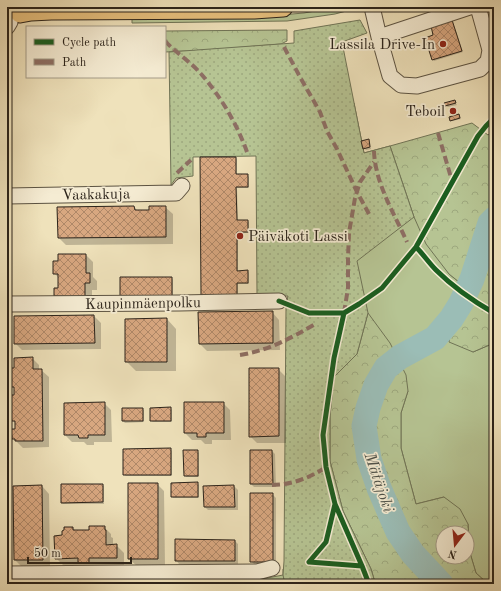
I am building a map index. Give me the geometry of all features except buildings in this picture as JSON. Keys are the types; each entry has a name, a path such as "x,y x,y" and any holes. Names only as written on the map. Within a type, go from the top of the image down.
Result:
{"main road":[{"path":"14,18 31,11 50,10 254,9 283,7"}],"street":[{"path":"372,7 390,76 401,85 416,86 480,69 488,61 490,50 478,7"},
{"path":"379,37 470,7"},
{"name":"Vaakakuja","path":"7,196 176,193 182,186"},
{"name":"Kaupinmäenpolku","path":"7,304 279,301"},
{"path":"7,574 257,572 272,568"}],"green space":[{"path":"337,7 355,7 354,9 335,14 287,21 132,23 132,18 256,17 304,13"},
{"path":"360,20 367,33 342,42 364,153 390,146 414,217 357,261 368,313 357,354 334,377 330,415 330,461 343,511 371,569 374,579 313,584 285,584 283,575 286,307 288,296 257,296 256,156 193,157 193,176 176,178 171,185 169,52 294,43 294,31"},
{"path":"287,30 287,41 281,44 166,52 166,31"},
{"path":"354,103 364,153 390,146 414,217 449,274 474,294 465,313 450,334 473,352 494,343 494,584 488,584 476,573 474,565 475,565 475,525 468,525 444,497 416,504 401,448 401,413 408,391 301,305 287,300"},
{"path":"472,123 488,135 494,130 494,343 473,352 449,342 450,334 465,313 474,294 449,274 426,244 414,217 390,146"},
{"path":"368,313 390,343 406,375 408,391 401,413 401,448 416,504 444,497 460,509 468,524 435,525 435,565 474,565 476,573 488,584 374,584 371,569 343,511 330,461 330,415 334,377 357,354"},
{"path":"283,569 354,571 363,580 364,584 7,584 7,580 262,579 283,575"}],"waterway":[{"name":"Mätäjoki","path":"441,584 413,554 398,532 379,488 369,459 364,426 368,408 376,385 386,368 400,357 435,338 451,319 461,303 472,279 490,223 494,219"},
{"path":"412,584 419,581 429,571"}],"marked path":[{"path":"166,42 198,70 216,92 228,111 247,152"},
{"path":"284,47 320,112 327,131 369,214"},
{"path":"438,133 452,181"},
{"path":"374,151 375,163 381,186 407,242"},
{"path":"177,173 191,160"},
{"path":"344,313 348,288 349,233 355,198 360,182 374,162"},
{"path":"240,355 271,347 317,323"},
{"path":"272,485 286,484 300,480 326,467"}],"cycle path":[{"path":"279,301 309,313 344,313 382,288 416,247 478,136 494,118"},
{"path":"416,247 433,267 456,288 494,313"},
{"path":"344,313 334,358 323,435 326,467 335,504 369,584"},
{"path":"335,504 326,542 309,562 362,566"}],"place":[{"name":"Lassila Drive-In","path":"443,44"},
{"name":"Teboil","path":"453,111"},
{"name":"Päiväkoti Lassi","path":"240,236"}]}
